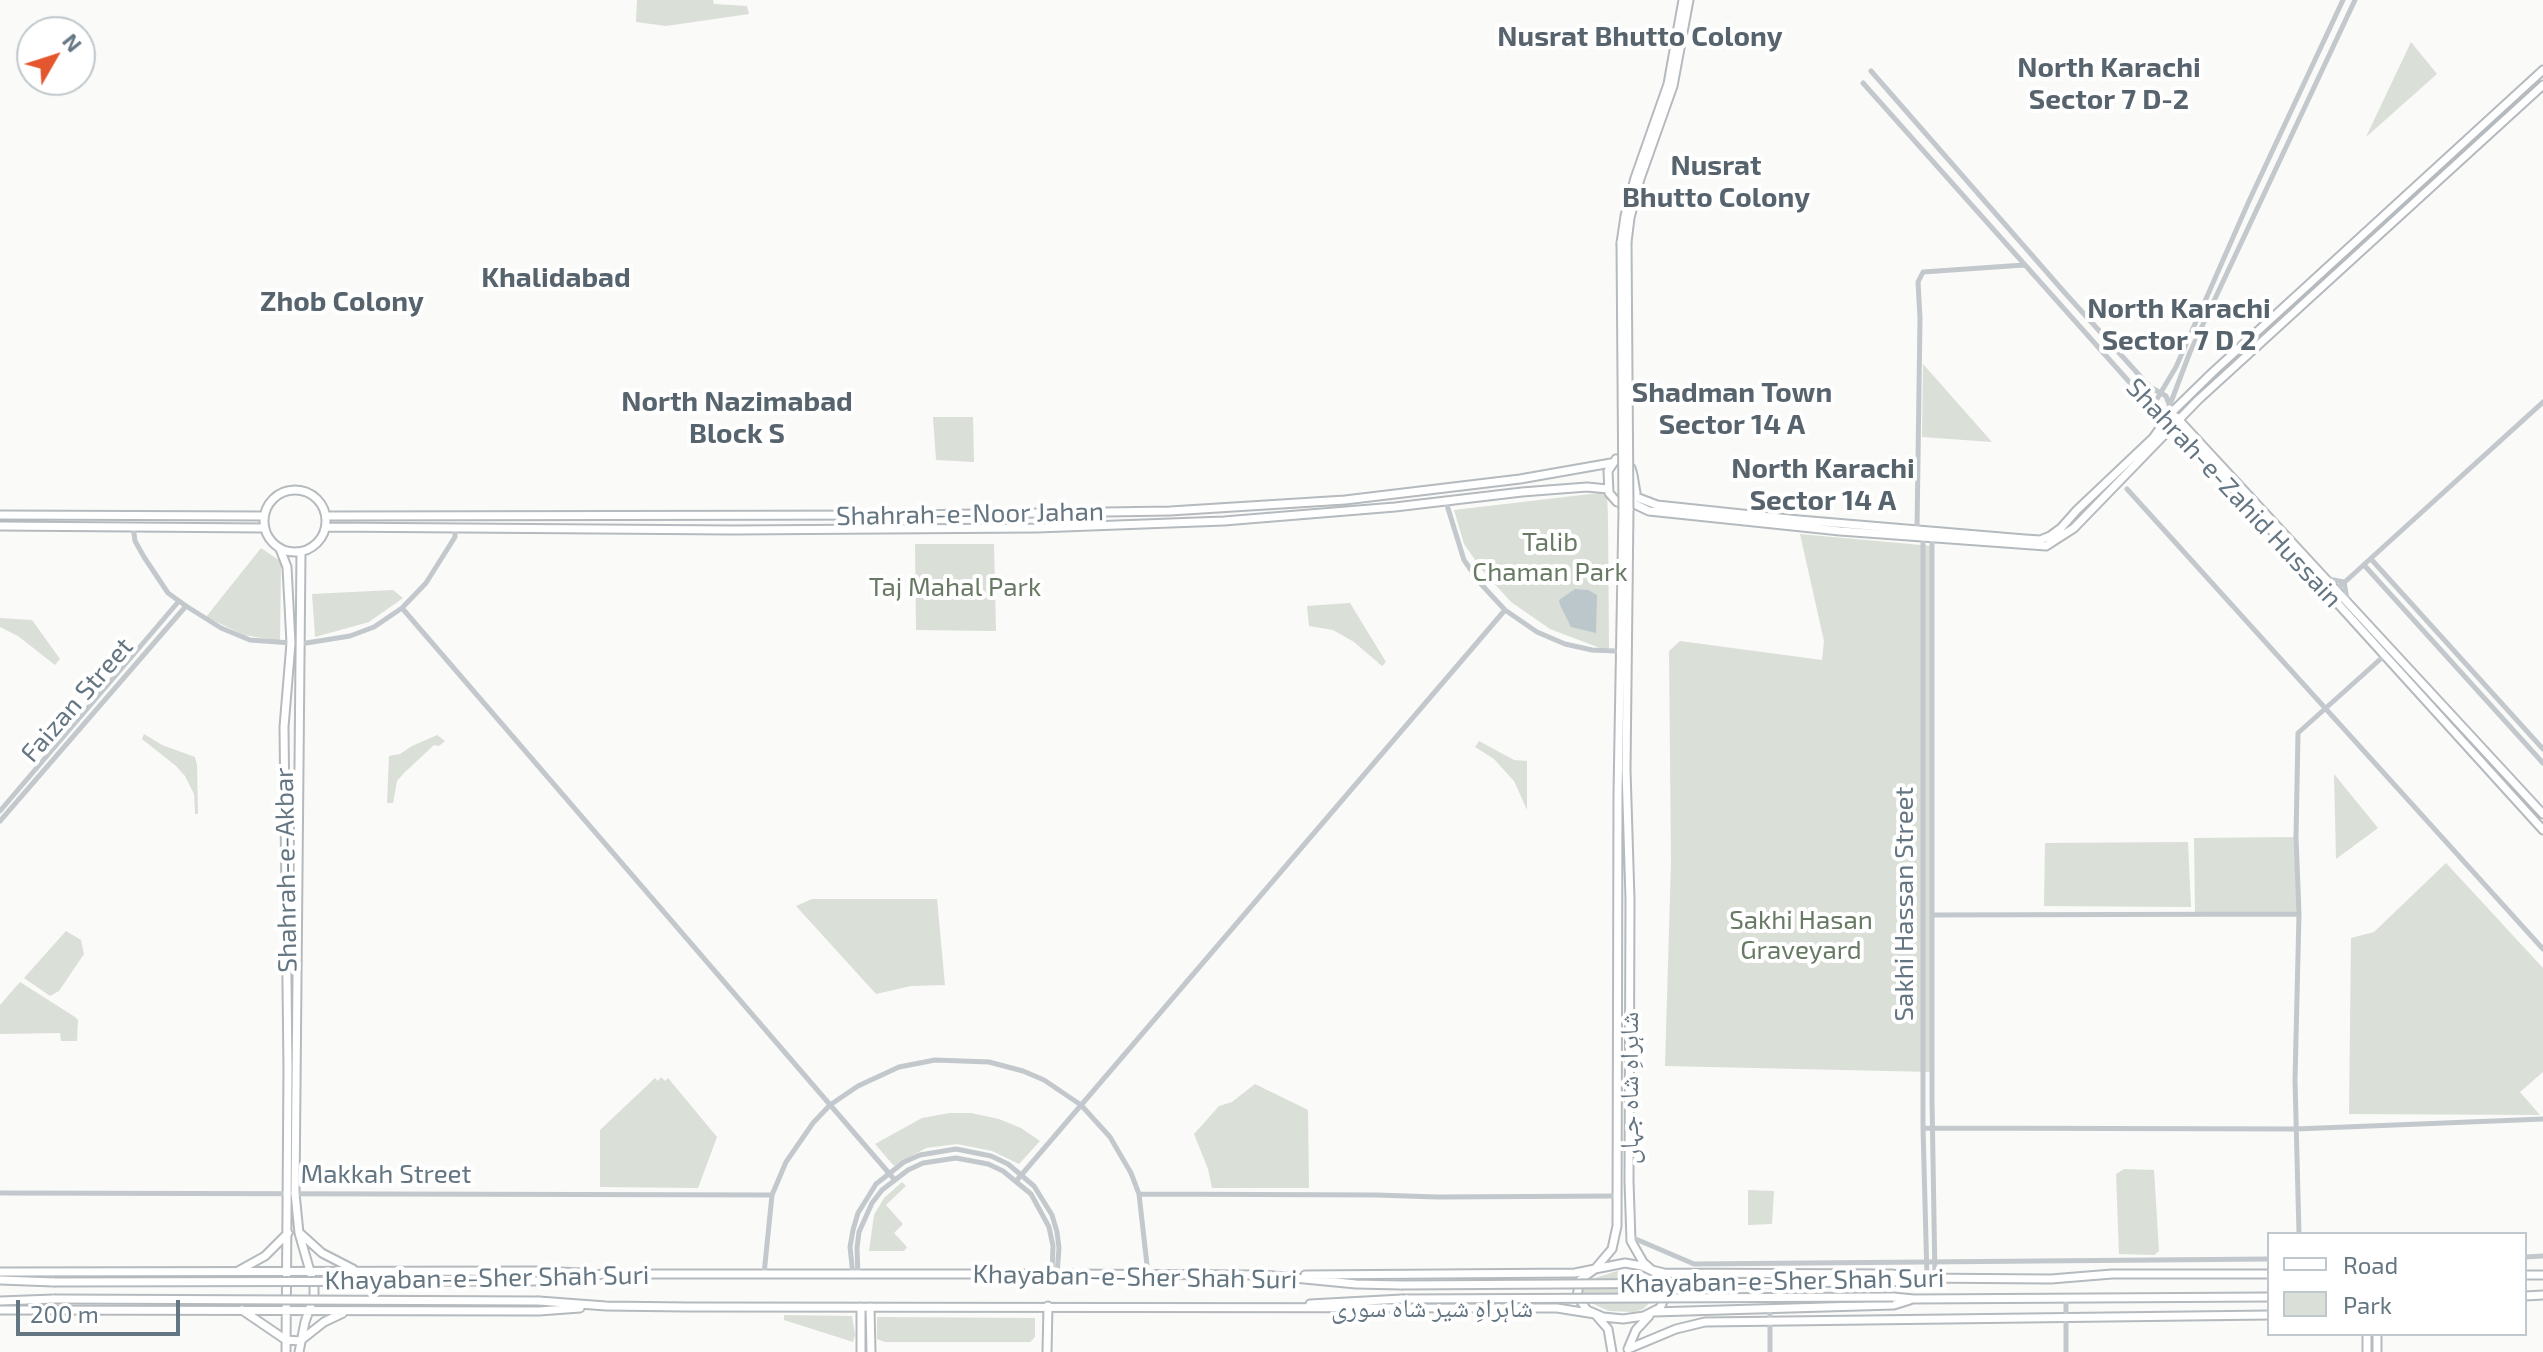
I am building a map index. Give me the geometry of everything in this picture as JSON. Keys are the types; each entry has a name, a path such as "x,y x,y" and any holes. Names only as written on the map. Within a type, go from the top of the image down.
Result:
{"main road":[{"path":"1622,770 1628,227 1640,179 1675,78 1686,0"},
{"path":"1925,534 2040,540 2061,528 2153,438 2172,412 2543,70"},
{"path":"1634,500 1631,468 1621,459 1611,463 1608,489 1617,502 1634,500 1649,511 2046,546 2074,528 2198,400 2543,85"},
{"name":"Shahrah-e-Zahid Hussain","path":"2172,412 2543,814"},
{"name":"Shahrah-e-Zahid Hussain","path":"2165,421 2185,435 2543,830"},
{"name":"Shahrah-e-Noor Jahan","path":"326,516 1170,511 1311,503 1520,479 1611,463"},
{"path":"1520,479 1522,492"},
{"name":"Shahrah-e-Noor Jahan","path":"326,527 1068,527 1312,515 1522,492 1587,487 1608,489"},
{"path":"297,490 319,501 326,516 326,527 316,545 301,552 288,552 272,542 264,528 264,516 265,509 277,496 297,490"},
{"path":"1311,503 1312,515"},
{"path":"1224,507 1224,521"},
{"path":"1067,513 1068,527"},
{"path":"264,516 2,515 2,526 264,528"},
{"path":"847,515 847,529"},
{"name":"Shahrah-e-Akbar","path":"280,549 287,567 295,644 284,727 291,1193"},
{"name":"Shahrah-e-Akbar","path":"291,1193 295,644 301,552"},
{"name":"شاہراہِ شاہ جہاں","path":"1595,1269 1612,1249 1616,1237 1622,770"},
{"name":"شاہراہِ شاہ جہاں","path":"1622,770 1630,899 1631,1236"},
{"path":"2499,782 2508,774"},
{"path":"286,1352 291,1193"},
{"path":"291,1193 299,1233 312,1272 314,1296 299,1352"},
{"path":"236,1272 265,1256 288,1233"},
{"path":"299,1233 322,1253 363,1272"},
{"path":"1628,1351 1636,1330 1665,1301 1667,1293 1661,1275 1652,1270 1636,1252 1631,1236"},
{"path":"154,1261 165,1272"},
{"path":"1263,1275 1575,1273 1625,1263 1675,1274 1892,1274 1912,1278"},
{"path":"1595,1269 1580,1280 1577,1288 1581,1304 1608,1329 1612,1352"},
{"path":"0,1272 538,1271 604,1274"},
{"name":"Khayaban-e-Sher Shah Suri","path":"0,1280 538,1281 604,1274 1263,1275 1401,1285 1892,1282 1912,1278 2051,1279 2112,1274 2267,1274"},
{"name":"Khayaban-e-Sher Shah Suri","path":"1402,1299 2267,1297"},
{"name":"شاہراہِ شیر شاہ سوری","path":"1264,1307 1402,1299"},
{"path":"1595,1314 1623,1319 1653,1312 1894,1305 1914,1299"},
{"name":"Khayaban-e-Sher Shah Suri","path":"0,1301 539,1301 606,1306 1264,1307"},
{"path":"0,1310 539,1311 606,1306"},
{"path":"1047,1352 1048,1306"},
{"path":"861,1352 865,1307"},
{"path":"865,1307 871,1352"},
{"name":"شاہراہِ شیر شاہ سوری","path":"1264,1307 1557,1308 1595,1314"},
{"path":"242,1310 286,1340 300,1341 324,1322 348,1310"},
{"path":"1628,1351 1676,1329 1705,1322 2267,1315"}],"street":[{"path":"2151,409 2162,394 2343,0"},
{"path":"2171,402 2190,352 2355,0"},
{"name":"Shahrah-e-Zahid Hussain","path":"1871,71 1991,211 2150,387 2171,402 2172,412"},
{"name":"Shahrah-e-Zahid Hussain","path":"1863,83 2157,417 2165,421"},
{"path":"1925,534 1918,282 1923,272 2025,265"},
{"path":"2335,591 2543,402"},
{"path":"2127,489 2543,949"},
{"path":"1446,502 1464,560 1505,610 1551,638 1592,650 1615,651"},
{"path":"132,525 135,541 168,593 221,628 250,640 295,644 350,636 374,627 402,608 426,583 455,537 455,528"},
{"name":"Sakhi Hassan Street","path":"1925,534 1935,1263 1931,1278"},
{"name":"Sakhi Hassan Street","path":"1925,534 1923,1128 1926,1263 1931,1278"},
{"path":"2371,559 2543,749"},
{"path":"2364,565 2543,763"},
{"path":"2311,573 2344,582"},
{"path":"2344,582 2349,606 2361,629"},
{"name":"Faizan Street","path":"0,811 179,601"},
{"name":"Faizan Street","path":"0,821 186,606"},
{"path":"402,608 894,1179"},
{"path":"1017,1180 1505,610"},
{"path":"2299,1232 2296,1129 2298,733 2385,655"},
{"path":"1932,915 2299,914"},
{"path":"764,1275 772,1195 799,1141 830,1105 858,1086 899,1067 917,1062 957,1059 989,1062 1023,1071 1044,1080 1081,1105 1121,1154 1139,1194 1147,1265"},
{"path":"1923,1128 2296,1129 2543,1119"},
{"path":"856,1276 850,1247 858,1213 871,1191 888,1172 920,1155 956,1149 991,1156 1022,1174 1039,1193 1052,1215 1059,1248 1054,1275"},
{"path":"856,1276 857,1248 864,1217 882,1190 894,1179 923,1163 956,1158 988,1164 1017,1180 1031,1194 1049,1227 1054,1275"},
{"name":"Makkah Street","path":"0,1193 772,1195"},
{"path":"1139,1194 1617,1196"},
{"path":"1631,1236 1694,1264 2267,1259"},
{"path":"2066,1299 2066,1352"},
{"path":"1770,1308 1770,1352"}],"green space":[{"path":"637,0 713,0 714,4 747,6 749,14 666,26 636,22"},
{"path":"2411,42 2437,74 2366,137"},
{"path":"1923,364 1992,442 1922,437"},
{"path":"933,417 973,417 974,462 936,460"},
{"name":"Talib Chaman Park","path":"1607,492 1609,648 1600,648 1550,629 1511,602 1464,544 1454,510"},
{"name":"Sakhi Hasan Graveyard","path":"1800,534 1932,546 1933,1072 1665,1066 1671,862 1669,651 1680,641 1822,660 1824,641"},
{"name":"Taj Mahal Park","path":"915,544 994,544 996,631 916,630"},
{"path":"261,548 280,561 281,565 280,641 244,635 206,617"},
{"path":"393,590 403,598 369,622 315,637 312,594"},
{"path":"1350,603 1386,662 1382,666 1354,642 1333,630 1309,626 1307,606"},
{"path":"0,618 32,620 60,659 55,665 18,636 0,627"},
{"path":"144,734 162,745 195,757 198,814 195,814 194,794 185,776 142,739"},
{"path":"437,735 445,741 439,746 434,745 404,773 397,781 393,803 387,803 389,756 400,754"},
{"path":"1479,741 1514,760 1527,761 1527,810 1514,781 1494,759 1475,747"},
{"path":"2334,774 2378,828 2336,859"},
{"path":"2296,837 2299,914 2195,914 2194,838"},
{"path":"2188,842 2191,907 2044,906 2045,843"},
{"path":"2446,863 2543,968 2543,1072 2520,1092 2540,1115 2349,1114 2351,938 2374,932"},
{"path":"812,899 937,899 945,985 911,986 876,994 796,906"},
{"path":"66,931 81,940 84,954 59,991 50,996 24,978"},
{"path":"20,982 78,1020 77,1041 61,1041 60,1033 0,1034 0,1005"},
{"path":"661,1077 665,1081 668,1078 717,1137 698,1188 600,1187 600,1130 655,1078 658,1081"},
{"path":"1255,1084 1308,1110 1309,1188 1212,1188 1194,1134 1219,1106 1232,1102"},
{"path":"971,1113 999,1119 1021,1128 1040,1141 1019,1164 992,1151 957,1144 926,1148 894,1166 875,1144 922,1118"},
{"path":"2124,1169 2154,1170 2159,1251 2154,1255 2119,1254 2116,1174"},
{"path":"902,1182 906,1186 886,1205 903,1224 894,1233 907,1247 904,1251 869,1251 874,1215 884,1198"},
{"path":"1748,1190 1774,1191 1772,1224 1748,1225"},
{"path":"1617,1271 1645,1277 1658,1288 1657,1296 1643,1309 1634,1312 1609,1311 1589,1302 1583,1292 1584,1287 1595,1278"},
{"path":"784,1315 852,1316 853,1342 784,1320"},
{"path":"877,1317 1035,1318 1035,1337 1030,1342 885,1342 877,1339"}],"shaded area":[{"path":"1575,589 1588,590 1597,595 1596,633 1571,627 1560,605 1559,600"}],"district":[{"name":"Nusrat Bhutto Colony","path":"1640,37"},
{"name":"North Karachi Sector 7 D-2","path":"2109,84"},
{"name":"Nusrat Bhutto Colony","path":"1716,182"},
{"name":"Khalidabad","path":"556,278"},
{"name":"Zhob Colony","path":"342,302"},
{"name":"North Karachi Sector 7 D 2","path":"2179,325"},
{"name":"Shadman Town Sector 14 A","path":"1732,409"},
{"name":"North Nazimabad Block S","path":"737,418"},
{"name":"North Karachi Sector 14 A","path":"1823,485"}]}
